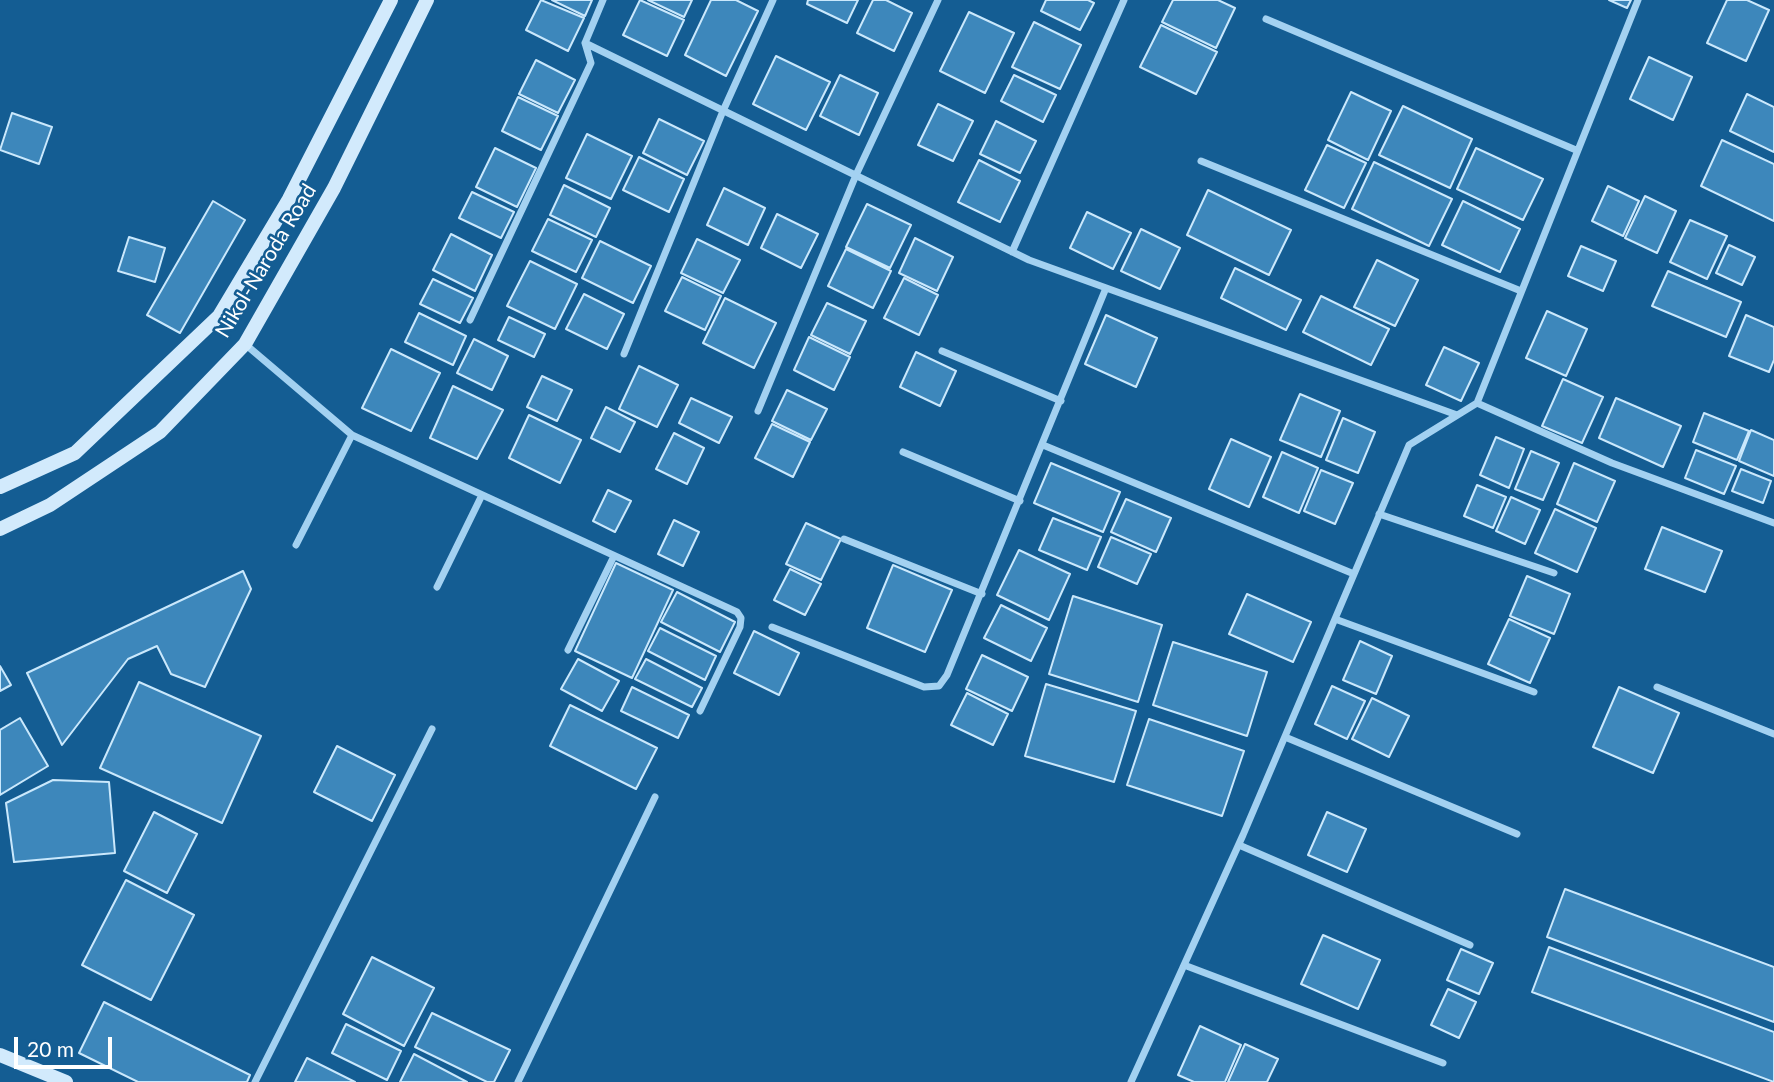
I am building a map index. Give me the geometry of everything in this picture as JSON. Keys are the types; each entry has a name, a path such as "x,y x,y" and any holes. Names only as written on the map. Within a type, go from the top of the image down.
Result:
{"main road":[{"path":"0,487 75,453 219,316 289,199 391,0"},
{"name":"Nikol-Naroda Road","path":"0,529 50,505 160,432 246,344 334,188 427,0"},
{"path":"0,1055 66,1082"}],"street":[{"path":"470,320 591,63 585,44 603,0"},
{"path":"624,354 723,111 773,0"},
{"path":"758,411 856,175 937,0"},
{"path":"1012,251 1124,0"},
{"path":"1131,1082 1239,845 1409,445 1477,403 1638,0"},
{"path":"1266,19 1576,150"},
{"path":"585,44 1012,251 1106,288 1457,415"},
{"path":"1201,161 1521,291"},
{"path":"772,627 924,688 939,686 947,675 982,594 1106,288"},
{"path":"246,344 352,435 737,612 741,618 740,627 699,711"},
{"path":"942,351 1061,401"},
{"path":"1477,403 1612,463 1774,523"},
{"path":"296,545 352,435"},
{"path":"1043,445 1354,574"},
{"path":"903,452 1020,501"},
{"path":"437,587 482,495"},
{"path":"1380,514 1554,572"},
{"path":"844,539 982,594"},
{"path":"568,650 614,556"},
{"path":"1335,619 1534,692"},
{"path":"1657,687 1774,734"},
{"path":"255,1082 432,729"},
{"path":"1284,737 1517,834"},
{"path":"518,1082 655,797"},
{"path":"1239,845 1469,945"},
{"path":"1184,965 1443,1063"}],"building":[{"path":"541,0 584,18 568,51 526,30"},
{"path":"552,0 592,0 585,16"},
{"path":"640,0 684,20 667,56 623,35"},
{"path":"648,0 692,0 684,17"},
{"path":"711,0 736,0 758,11 726,76 685,55"},
{"path":"808,0 858,0 847,23 807,4"},
{"path":"873,0 886,0 912,13 894,51 857,33"},
{"path":"1046,0 1088,0 1094,3 1080,30 1041,11"},
{"path":"1173,0 1218,0 1235,8 1216,48 1162,22"},
{"path":"1609,0 1631,0 1627,8"},
{"path":"1727,0 1747,0 1769,10 1746,61 1707,43"},
{"path":"969,12 1014,33 985,93 940,71"},
{"path":"1034,22 1081,45 1060,89 1012,67"},
{"path":"1161,25 1217,52 1196,94 1140,67"},
{"path":"776,56 830,82 806,130 753,104"},
{"path":"1649,57 1692,77 1673,120 1630,99"},
{"path":"536,60 575,80 558,113 519,94"},
{"path":"840,75 878,93 859,135 820,116"},
{"path":"1014,75 1056,95 1043,122 1001,101"},
{"path":"1351,92 1391,111 1368,160 1328,140"},
{"path":"1747,94 1774,107 1774,152 1730,131"},
{"path":"518,97 558,116 541,150 502,131"},
{"path":"938,104 973,121 953,161 918,145"},
{"path":"1403,106 1472,139 1450,188 1379,155"},
{"path":"12,113 52,127 39,164 0,150"},
{"path":"659,119 704,141 687,175 643,153"},
{"path":"996,121 1036,141 1020,173 980,154"},
{"path":"587,134 632,156 611,199 566,178"},
{"path":"1722,140 1774,164 1774,221 1701,186"},
{"path":"1327,145 1366,163 1344,208 1305,190"},
{"path":"495,148 536,168 517,207 476,187"},
{"path":"1476,148 1543,179 1523,220 1457,189"},
{"path":"639,157 684,179 669,212 623,190"},
{"path":"979,160 1020,181 1000,222 958,202"},
{"path":"1374,162 1452,199 1429,246 1352,209"},
{"path":"564,185 610,208 596,237 550,215"},
{"path":"1608,186 1639,201 1623,236 1592,221"},
{"path":"724,188 765,208 748,245 707,225"},
{"path":"1208,190 1291,230 1269,275 1187,235"},
{"path":"472,192 514,212 501,238 459,218"},
{"path":"1645,196 1676,211 1657,253 1625,238"},
{"path":"213,201 245,220 180,333 147,315"},
{"path":"1463,201 1520,229 1500,272 1442,245"},
{"path":"867,204 911,225 890,268 846,247"},
{"path":"1087,212 1131,233 1113,269 1070,248"},
{"path":"777,214 818,234 801,268 761,248"},
{"path":"548,219 592,240 576,272 532,251"},
{"path":"1690,220 1727,236 1707,279 1670,262"},
{"path":"1141,229 1180,248 1160,289 1121,271"},
{"path":"451,234 492,255 475,291 433,270"},
{"path":"129,237 165,248 155,282 118,271"},
{"path":"915,238 953,257 937,291 899,273"},
{"path":"697,239 740,260 723,293 681,273"},
{"path":"600,241 651,266 633,303 582,278"},
{"path":"1729,245 1755,257 1742,285 1716,273"},
{"path":"1581,246 1616,261 1603,291 1568,276"},
{"path":"846,249 891,271 873,308 828,286"},
{"path":"1377,260 1418,280 1395,326 1354,307"},
{"path":"530,261 577,284 555,329 507,306"},
{"path":"1235,268 1301,300 1286,330 1221,298"},
{"path":"1668,271 1741,302 1726,337 1652,306"},
{"path":"682,277 721,296 705,330 665,311"},
{"path":"904,278 938,295 919,335 884,318"},
{"path":"433,279 473,298 460,323 420,304"},
{"path":"584,294 624,314 607,349 566,329"},
{"path":"1321,296 1389,329 1371,365 1303,332"},
{"path":"725,298 776,323 754,368 703,343"},
{"path":"827,303 866,321 850,354 811,335"},
{"path":"1547,311 1587,329 1566,376 1526,358"},
{"path":"419,313 466,336 453,365 405,342"},
{"path":"1106,315 1157,338 1136,387 1085,364"},
{"path":"1746,315 1774,327 1774,360 1769,372 1729,356"},
{"path":"509,317 545,334 534,357 498,340"},
{"path":"809,337 850,357 834,390 794,370"},
{"path":"474,339 508,356 492,390 457,373"},
{"path":"1444,347 1479,363 1461,401 1426,385"},
{"path":"391,349 440,373 411,431 362,408"},
{"path":"916,352 956,371 940,406 900,387"},
{"path":"639,366 678,385 657,427 619,409"},
{"path":"542,376 572,390 557,421 527,407"},
{"path":"1563,379 1603,397 1582,443 1542,426"},
{"path":"453,386 503,410 477,459 430,438"},
{"path":"787,390 827,409 811,440 772,421"},
{"path":"1300,394 1340,411 1321,457 1280,440"},
{"path":"691,398 732,417 719,443 679,423"},
{"path":"1616,398 1681,426 1663,467 1599,438"},
{"path":"606,407 635,422 620,452 591,438"},
{"path":"1704,413 1749,431 1737,460 1693,442"},
{"path":"529,415 581,440 560,483 509,458"},
{"path":"1343,418 1375,432 1358,473 1326,460"},
{"path":"772,424 810,442 793,477 755,458"},
{"path":"1751,430 1774,440 1774,476 1739,461"},
{"path":"674,433 704,448 687,484 656,469"},
{"path":"1496,437 1524,449 1509,488 1480,475"},
{"path":"1231,439 1271,457 1249,507 1209,489"},
{"path":"1696,450 1736,466 1724,494 1685,478"},
{"path":"1531,451 1559,463 1543,500 1515,489"},
{"path":"1282,452 1318,468 1299,513 1263,497"},
{"path":"1051,463 1120,492 1103,532 1034,503"},
{"path":"1574,463 1615,481 1597,522 1557,504"},
{"path":"1741,469 1771,481 1763,503 1732,491"},
{"path":"1321,470 1353,483 1335,524 1304,511"},
{"path":"1477,485 1506,497 1493,528 1464,516"},
{"path":"608,490 631,501 615,532 593,521"},
{"path":"1511,497 1540,510 1525,544 1496,531"},
{"path":"1126,499 1171,518 1156,552 1111,532"},
{"path":"1555,509 1596,528 1577,572 1535,553"},
{"path":"1053,518 1101,537 1087,570 1039,550"},
{"path":"674,520 699,532 683,566 658,554"},
{"path":"806,523 841,539 821,580 786,564"},
{"path":"1662,527 1722,551 1705,592 1645,569"},
{"path":"1111,537 1151,554 1137,584 1098,567"},
{"path":"1019,550 1070,574 1049,620 997,595"},
{"path":"616,563 673,590 632,678 575,651"},
{"path":"893,565 952,590 925,652 867,628"},
{"path":"790,569 821,584 805,615 774,600"},
{"path":"243,571 251,589 205,687 171,674 157,646 128,659 62,745 27,673"},
{"path":"1527,576 1570,594 1554,634 1510,616"},
{"path":"677,592 735,622 720,652 661,622"},
{"path":"1247,594 1311,622 1293,662 1229,634"},
{"path":"1073,596 1162,625 1138,702 1049,674"},
{"path":"1001,605 1047,628 1031,661 984,638"},
{"path":"1509,619 1550,638 1530,683 1488,664"},
{"path":"660,628 716,656 705,680 648,651"},
{"path":"754,631 799,653 779,695 734,673"},
{"path":"1360,641 1392,656 1376,694 1343,680"},
{"path":"1173,642 1267,672 1247,736 1153,705"},
{"path":"982,655 1028,677 1012,711 966,689"},
{"path":"578,659 619,681 602,711 561,689"},
{"path":"646,659 702,688 692,707 635,679"},
{"path":"0,666 11,685 0,691"},
{"path":"139,682 261,736 222,823 100,768"},
{"path":"1046,684 1136,711 1114,782 1025,756"},
{"path":"1332,686 1365,701 1347,739 1315,724"},
{"path":"632,687 689,715 678,738 621,711"},
{"path":"1619,687 1679,713 1653,773 1593,747"},
{"path":"967,693 1008,714 993,745 951,725"},
{"path":"1372,698 1409,716 1389,757 1352,739"},
{"path":"570,705 657,748 636,789 550,746"},
{"path":"20,718 48,766 0,795 0,730"},
{"path":"1149,719 1244,751 1222,816 1127,785"},
{"path":"337,746 395,775 372,821 314,792"},
{"path":"53,780 109,782 115,853 14,862 6,803"},
{"path":"154,812 197,834 167,893 124,871"},
{"path":"1327,812 1366,829 1347,872 1308,855"},
{"path":"126,880 194,915 151,1000 82,965"},
{"path":"1565,889 1774,967 1774,1022 1547,937"},
{"path":"1323,935 1380,960 1358,1009 1301,984"},
{"path":"1549,947 1774,1032 1774,1082 1532,992"},
{"path":"1461,949 1493,963 1479,994 1447,980"},
{"path":"372,957 434,988 404,1046 343,1014"},
{"path":"1448,989 1476,1002 1459,1038 1431,1025"},
{"path":"104,1002 250,1075 247,1082 138,1082 79,1053"},
{"path":"432,1013 510,1050 494,1082 487,1082 415,1047"},
{"path":"346,1024 401,1051 387,1080 332,1053"},
{"path":"1200,1026 1241,1045 1225,1082 1194,1082 1178,1075"},
{"path":"1245,1044 1278,1059 1267,1082 1228,1082"},
{"path":"414,1054 467,1082 400,1082"},
{"path":"307,1058 355,1082 295,1082"}]}
